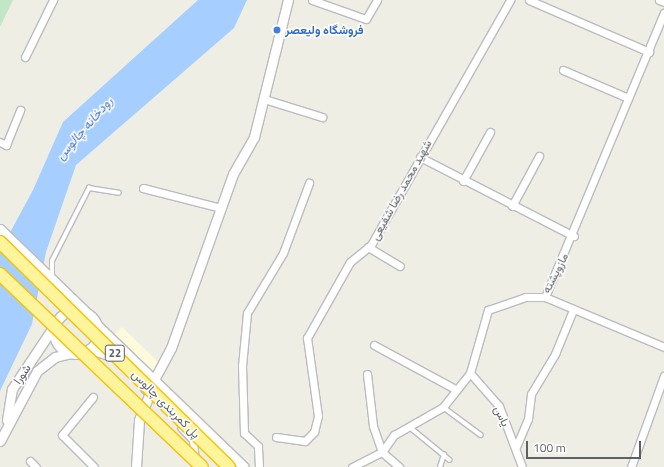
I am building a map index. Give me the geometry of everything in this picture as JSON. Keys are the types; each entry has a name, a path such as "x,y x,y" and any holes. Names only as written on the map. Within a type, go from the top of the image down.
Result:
{"highway":[{"name":"پل کمربندی چالوس","path":"0,242 228,467"},
{"name":"22","path":"0,274 202,467"}],"street":[{"path":"25,57 53,0"},
{"path":"155,378 171,348 233,174 254,137 288,0"},
{"path":"312,0 366,19 378,0"},
{"name":"شهید محمد رضا شفیعی","path":"276,437 305,441 314,432 318,416 307,338 350,262 368,247 510,0"},
{"path":"529,0 649,52"},
{"path":"659,0 664,2"},
{"name":"مازوپشته","path":"352,467 382,452 394,435 411,428 443,408 455,389 470,373 488,310 525,297 545,297 574,236 628,98 664,14"},
{"path":"563,70 628,98"},
{"path":"264,99 322,118"},
{"path":"0,142 6,145 20,110"},
{"path":"462,181 490,132"},
{"path":"512,206 539,156"},
{"path":"420,157 462,181 574,236"},
{"path":"259,467 258,446 244,433 242,366 247,313 283,253 309,183"},
{"path":"143,188 221,208"},
{"path":"0,229 52,278 97,325 120,344 155,378 244,467"},
{"path":"368,247 400,266"},
{"path":"545,297 573,310 664,346"},
{"path":"516,447 528,419 531,394 555,354 573,310"},
{"path":"85,311 66,311 54,325 56,343 71,353 89,349 108,353 150,393 193,440 194,467"},
{"name":"شورا","path":"5,429 12,388 54,325"},
{"path":"89,349 95,343 97,325"},
{"path":"108,353 110,344 120,344"},
{"path":"374,345 455,389"},
{"name":"شورا","path":"0,441 37,371 55,357 71,353"},
{"name":"یاس","path":"470,373 499,406 516,447 522,467"},
{"path":"367,374 373,426 382,452 399,467"},
{"path":"631,467 662,387 664,376"},
{"path":"136,467 139,420 150,393"},
{"path":"94,397 62,435 94,467"},
{"path":"30,461 36,467"}],"lane":[{"path":"52,278 52,260 89,188 119,193"},
{"path":"443,408 481,435"},
{"path":"411,428 450,460"},
{"path":"440,467 444,455"}],"shaded area":[{"path":"122,327 160,364 152,372 114,335"}],"green space":[{"path":"0,0 13,0 0,27"}],"water":[{"name":"رودخانه چالوس","path":"198,0 247,0 234,28 76,165 46,252 32,324 0,391 0,251 33,190 63,122"}],"place":[{"name":"فروشگاه ولیعصر","path":"277,30"}]}
